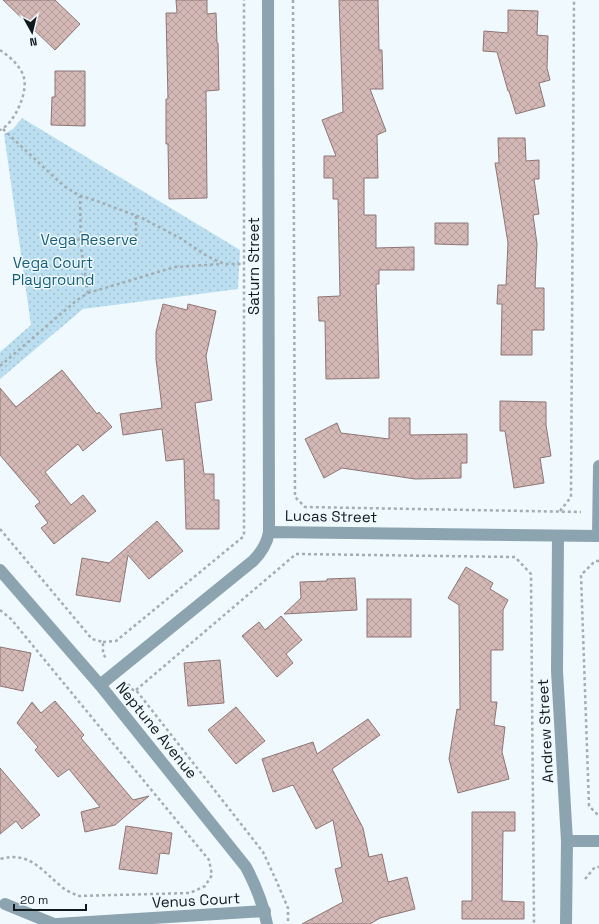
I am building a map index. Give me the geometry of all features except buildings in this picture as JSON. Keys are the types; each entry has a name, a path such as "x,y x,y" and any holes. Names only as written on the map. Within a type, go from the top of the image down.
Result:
{"street":[{"name":"Saturn Street","path":"268,0 269,532"},
{"path":"599,466 599,536"},
{"name":"Lucas Street","path":"100,685 253,561 262,551 269,532 599,536"},
{"name":"Andrew Street","path":"558,536 558,678 566,841 566,924"},
{"name":"Neptune Avenue","path":"0,570 100,685 246,868 256,886 265,911 267,924"},
{"path":"566,841 599,841"},
{"name":"Venus Court","path":"5,904 55,924 265,911"}],"path":[{"path":"0,529 92,639 103,642 116,641 244,536 244,0"},
{"path":"293,0 295,497 306,507 599,512"},
{"path":"560,512 571,497 574,0"},
{"path":"0,50 9,56 20,68 25,79 24,92 19,107 12,120 2,129 64,186 80,196 136,216 164,229 207,256 224,264"},
{"path":"80,196 80,239 88,293"},
{"path":"136,216 136,237"},
{"path":"61,248 80,239"},
{"path":"0,366 77,300 88,293 175,267 244,264"},
{"path":"136,690 296,554 516,557 530,574 534,924"},
{"path":"599,561 595,560 581,575 589,806 599,816"},
{"path":"0,610 11,619 209,860 212,875 205,886 190,893 78,896 63,888 37,864 24,858 6,857 0,859"},
{"path":"103,642 103,654 133,690 136,690 263,852 288,908 288,924"},
{"path":"585,879 595,867 599,867"}],"green space":[{"name":"Vega Reserve","path":"22,118 240,250 238,289 83,309 0,379 0,352 31,325 4,134 13,129"}],"park label":[{"name":"Vega Court Playground","path":"53,270"}]}
